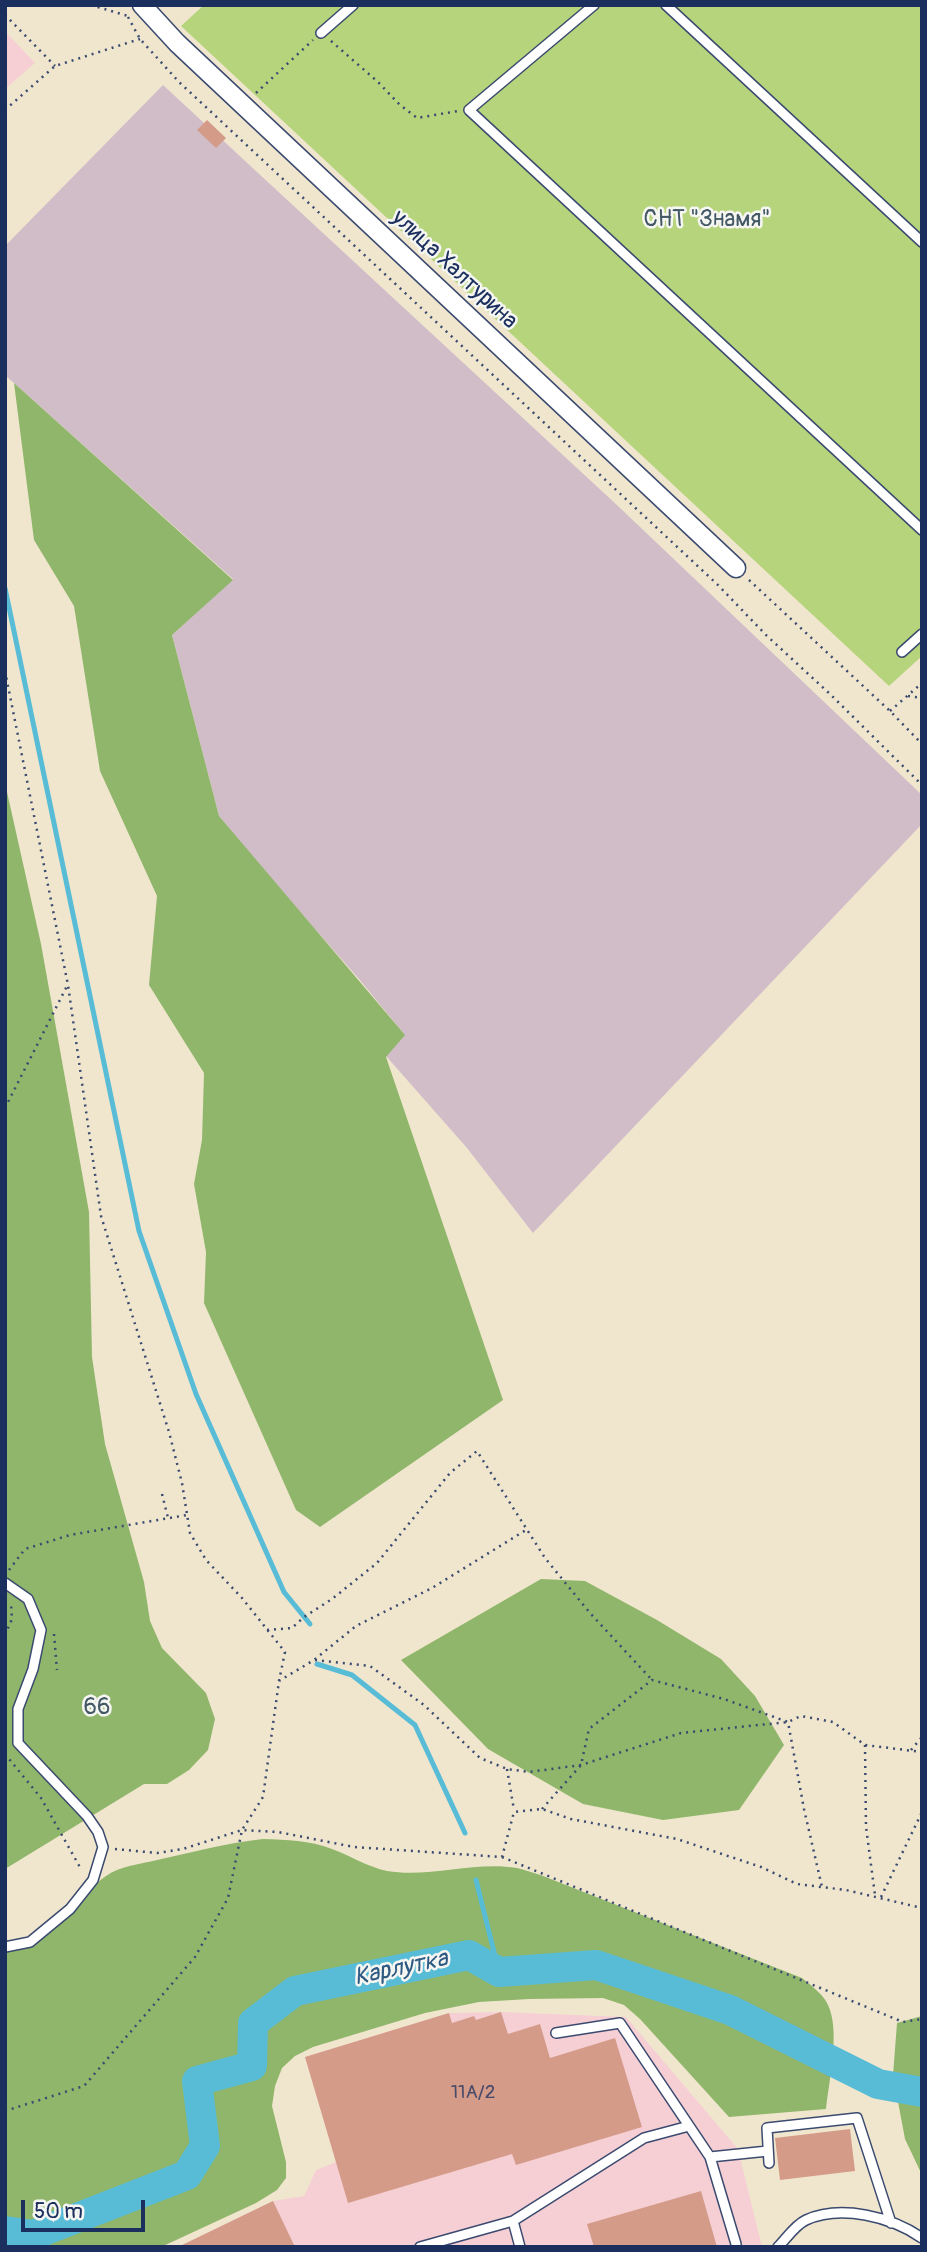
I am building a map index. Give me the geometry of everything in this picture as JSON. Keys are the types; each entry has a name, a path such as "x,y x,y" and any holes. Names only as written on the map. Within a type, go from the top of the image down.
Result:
{"street":[{"name":"улица Халтурина","path":"145,12 736,568"}],"lane":[{"path":"321,33 353,5"},
{"path":"594,5 469,110 922,530"},
{"path":"666,5 922,242"},
{"path":"902,652 922,634"},
{"path":"5,1583 27,1599 41,1630 33,1669 18,1709 18,1743 87,1816 98,1832 103,1847 93,1880 70,1909 30,1942 5,1947"},
{"path":"556,2033 621,2023 710,2158 736,2244"},
{"path":"769,2163 767,2128 857,2118 891,2223"},
{"path":"420,2247 513,2221 644,2138 689,2126"},
{"path":"710,2158 768,2151"},
{"path":"778,2247 804,2221 825,2215 850,2214 891,2223 922,2238"},
{"path":"513,2221 520,2247"}],"path":[{"path":"91,5 145,12 140,39"},
{"path":"5,15 55,66"},
{"path":"242,104 321,33 417,118 469,110"},
{"path":"5,110 55,66 140,39"},
{"path":"140,39 179,82 718,585 766,635 922,785"},
{"path":"736,568 922,744"},
{"path":"5,671 68,985 101,1216 169,1432 182,1483 190,1533 206,1560 242,1598 285,1652 263,1797 242,1830 228,1898 195,1957 84,2086 5,2111"},
{"path":"890,711 922,684"},
{"path":"907,696 922,698"},
{"path":"5,1108 68,985"},
{"path":"267,1630 292,1628 377,1563 450,1473 477,1451 545,1558 590,1613 652,1680 724,1699 788,1722"},
{"path":"162,1494 168,1518"},
{"path":"8,1571 25,1549 70,1535 187,1515"},
{"path":"279,1681 314,1660 356,1626 432,1588 526,1530"},
{"path":"5,1635 12,1619"},
{"path":"314,1660 370,1666 424,1705 480,1758 507,1769 529,1772 581,1765 681,1733 788,1722 801,1716 832,1723 865,1745 922,1752"},
{"path":"542,1809 581,1765 589,1729 652,1680"},
{"path":"788,1722 822,1887"},
{"path":"911,1750 922,1737"},
{"path":"865,1745 866,1827 875,1896"},
{"path":"5,1754 41,1798 80,1869"},
{"path":"502,1857 514,1812 507,1769"},
{"path":"514,1812 542,1809 571,1819 677,1839 761,1867 797,1884 875,1896 922,1908"},
{"path":"880,1898 922,1812"},
{"path":"103,1847 157,1853 183,1849 242,1830 278,1832 354,1847 502,1857 904,2022 922,2019"}],"shaded area":[{"path":"5,31 35,63 5,89"},
{"path":"163,85 618,506 922,795 922,824 533,1233 467,1148 386,1056 404,1034 219,816 172,635 233,579 5,375 5,246"},
{"path":"501,2012 626,2017 738,2149 762,2247 178,2247 273,2201 304,2196 316,2170 336,2162 305,2057 449,2013"}],"green space":[{"name":"СНТ \"Знамя\"","path":"204,5 922,5 922,656 889,686 181,26"},
{"path":"14,383 233,580 172,635 219,816 405,1035 386,1057 503,1400 320,1527 296,1510 204,1303 206,1252 194,1184 202,1140 204,1073 149,985 157,896 100,771 74,606 34,540"},
{"name":"66","path":"5,783 41,944 89,1212 92,1357 105,1444 144,1582 150,1621 162,1648 206,1693 215,1719 208,1750 189,1770 167,1784 144,1784 5,1869"},
{"path":"541,1579 585,1581 657,1620 721,1659 755,1696 784,1745 739,1810 663,1820 583,1804 488,1749 401,1660"},
{"path":"263,1839 315,1844 373,1867 403,1873 485,1866 520,1869 802,1978 825,2000 833,2021 826,2109 729,2117 640,2019 624,2005 603,1998 479,2002 425,2013 313,2047 295,2056 282,2068 275,2086 272,2106 286,2162 286,2178 277,2190 256,2203 161,2247 5,2247 5,1943 38,1933 93,1886 118,1870 210,1848"},
{"path":"922,2016 922,2175 905,2139 893,2075 897,2023"}],"building":[{"path":"207,120 226,138 216,148 197,130"},
{"path":"501,2012 508,2034 540,2024 550,2058 615,2038 642,2127 516,2165 512,2154 348,2203 305,2057 449,2013 452,2023 474,2016 476,2020"},
{"path":"850,2129 855,2171 780,2180 775,2138"},
{"path":"701,2191 717,2247 594,2247 587,2224"},
{"path":"273,2201 295,2247 178,2247"}],"waterway":[{"path":"5,588 139,1231 196,1394 284,1592 310,1624"},
{"path":"317,1664 352,1675 415,1725 465,1833"},
{"path":"476,1880 499,1972"},
{"name":"Карлутка","path":"5,2231 33,2235 187,2175 205,2146 197,2081 252,2066 253,2023 295,1991 469,1955 499,1972 596,1965 730,2010 878,2084 922,2092"}]}
